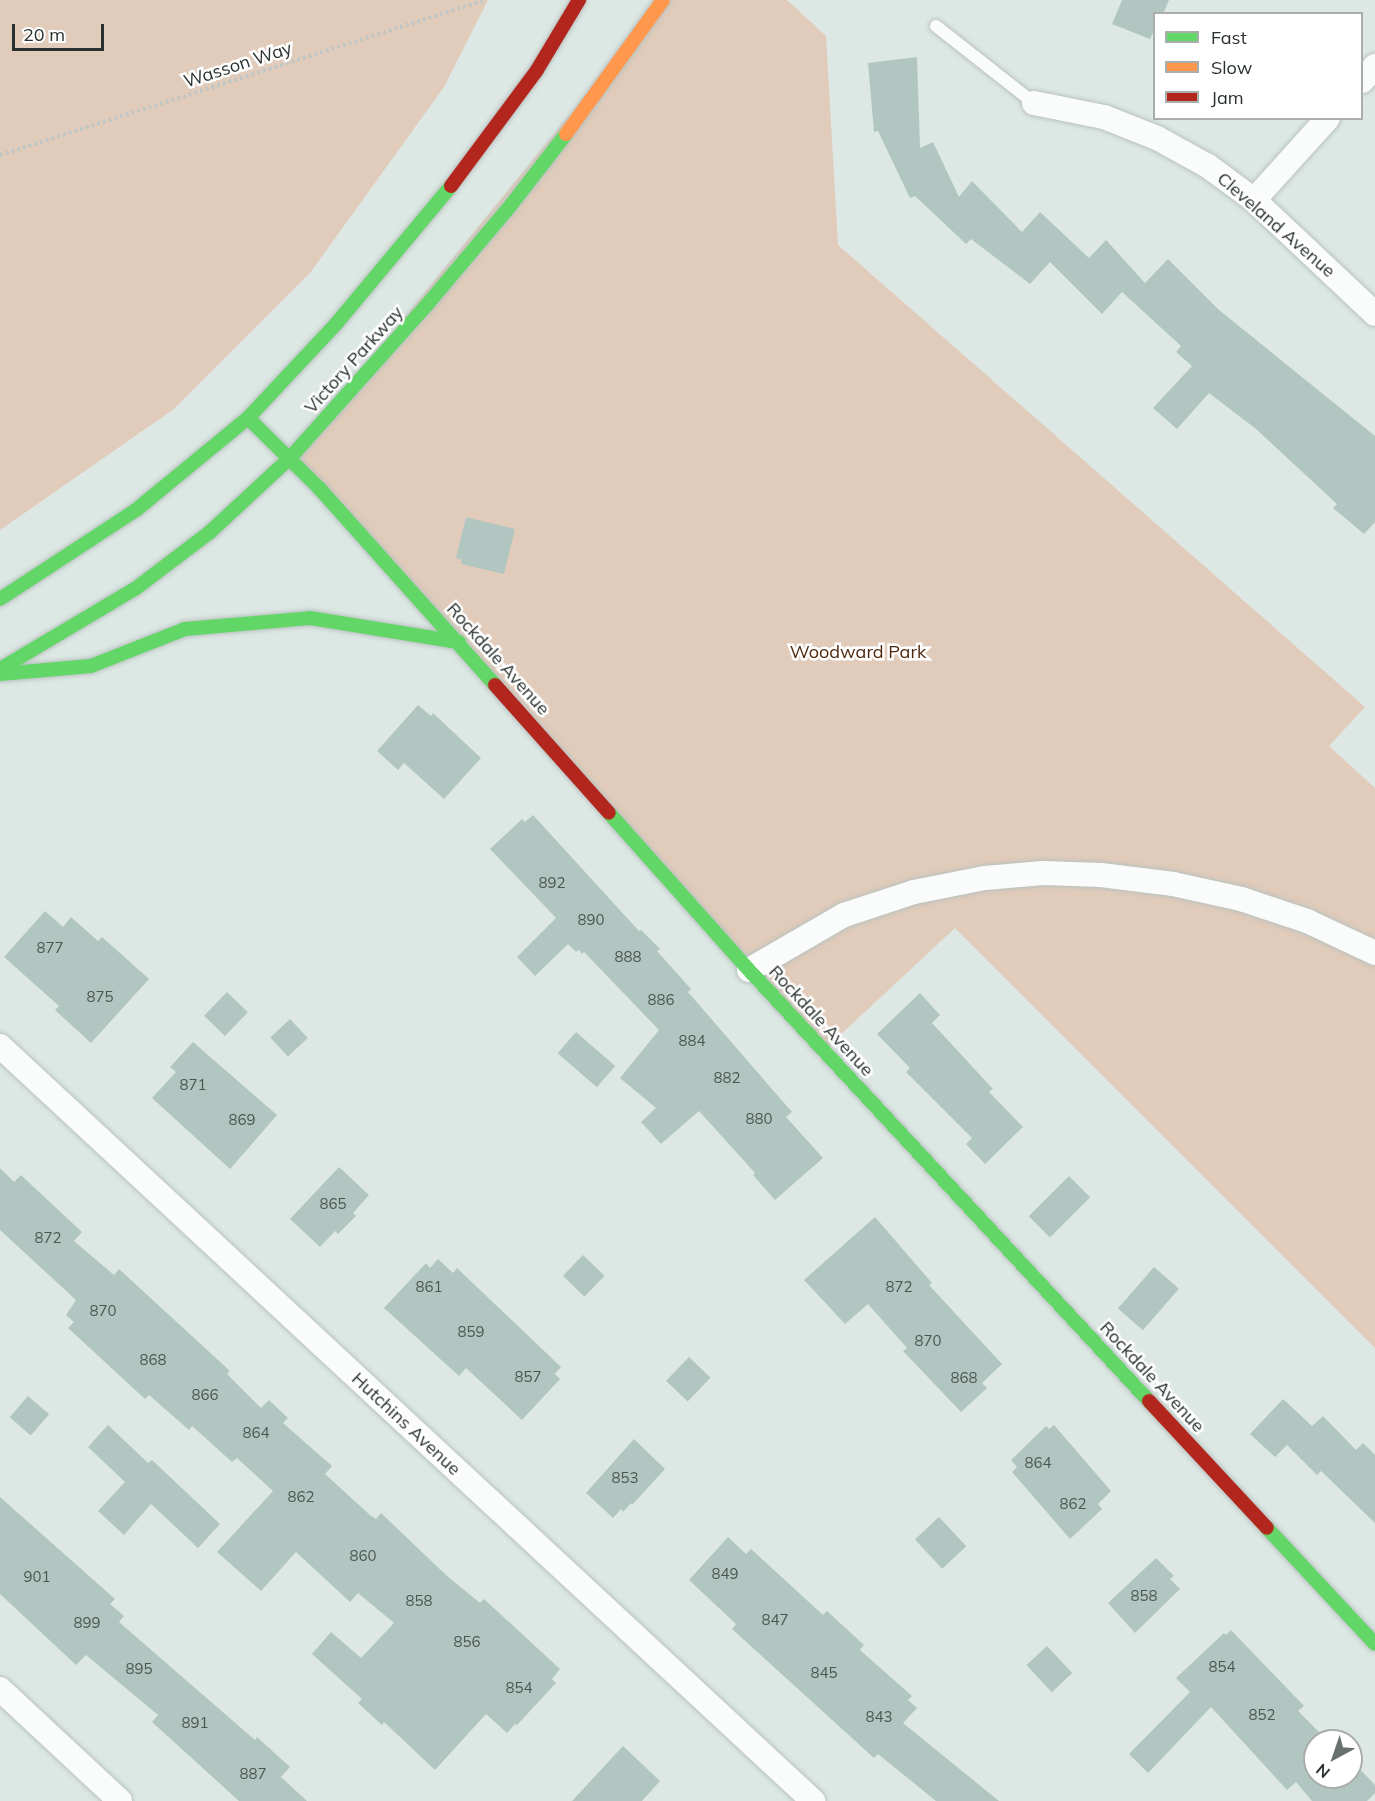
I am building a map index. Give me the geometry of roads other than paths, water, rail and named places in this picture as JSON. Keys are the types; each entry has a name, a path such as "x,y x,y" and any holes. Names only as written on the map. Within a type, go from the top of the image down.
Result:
{"street":[{"path":"0,599 136,510 248,418 336,324 450,187 537,70 579,0"},
{"name":"Victory Parkway","path":"0,669 135,589 210,532 290,458 426,306 511,205 603,86 663,0"},
{"path":"1363,80 1375,66"},
{"name":"Cleveland Avenue","path":"1034,103 1104,117 1157,138 1208,166 1254,200 1375,314"},
{"path":"1254,200 1326,120"},
{"name":"Rockdale Avenue","path":"248,418 290,458 459,642 749,970 1375,1644"},
{"path":"0,674 91,666 185,629 310,618 459,642"},
{"path":"749,970 844,915 914,892 985,878 1043,873 1101,875 1173,884 1241,899 1307,921 1375,953"},
{"name":"Hutchins Avenue","path":"0,1046 813,1801"},
{"path":"0,1689 120,1801"}],"lane":[{"path":"936,26 1034,103"}],"park label":[{"name":"Woodward Park","path":"858,652"}]}
